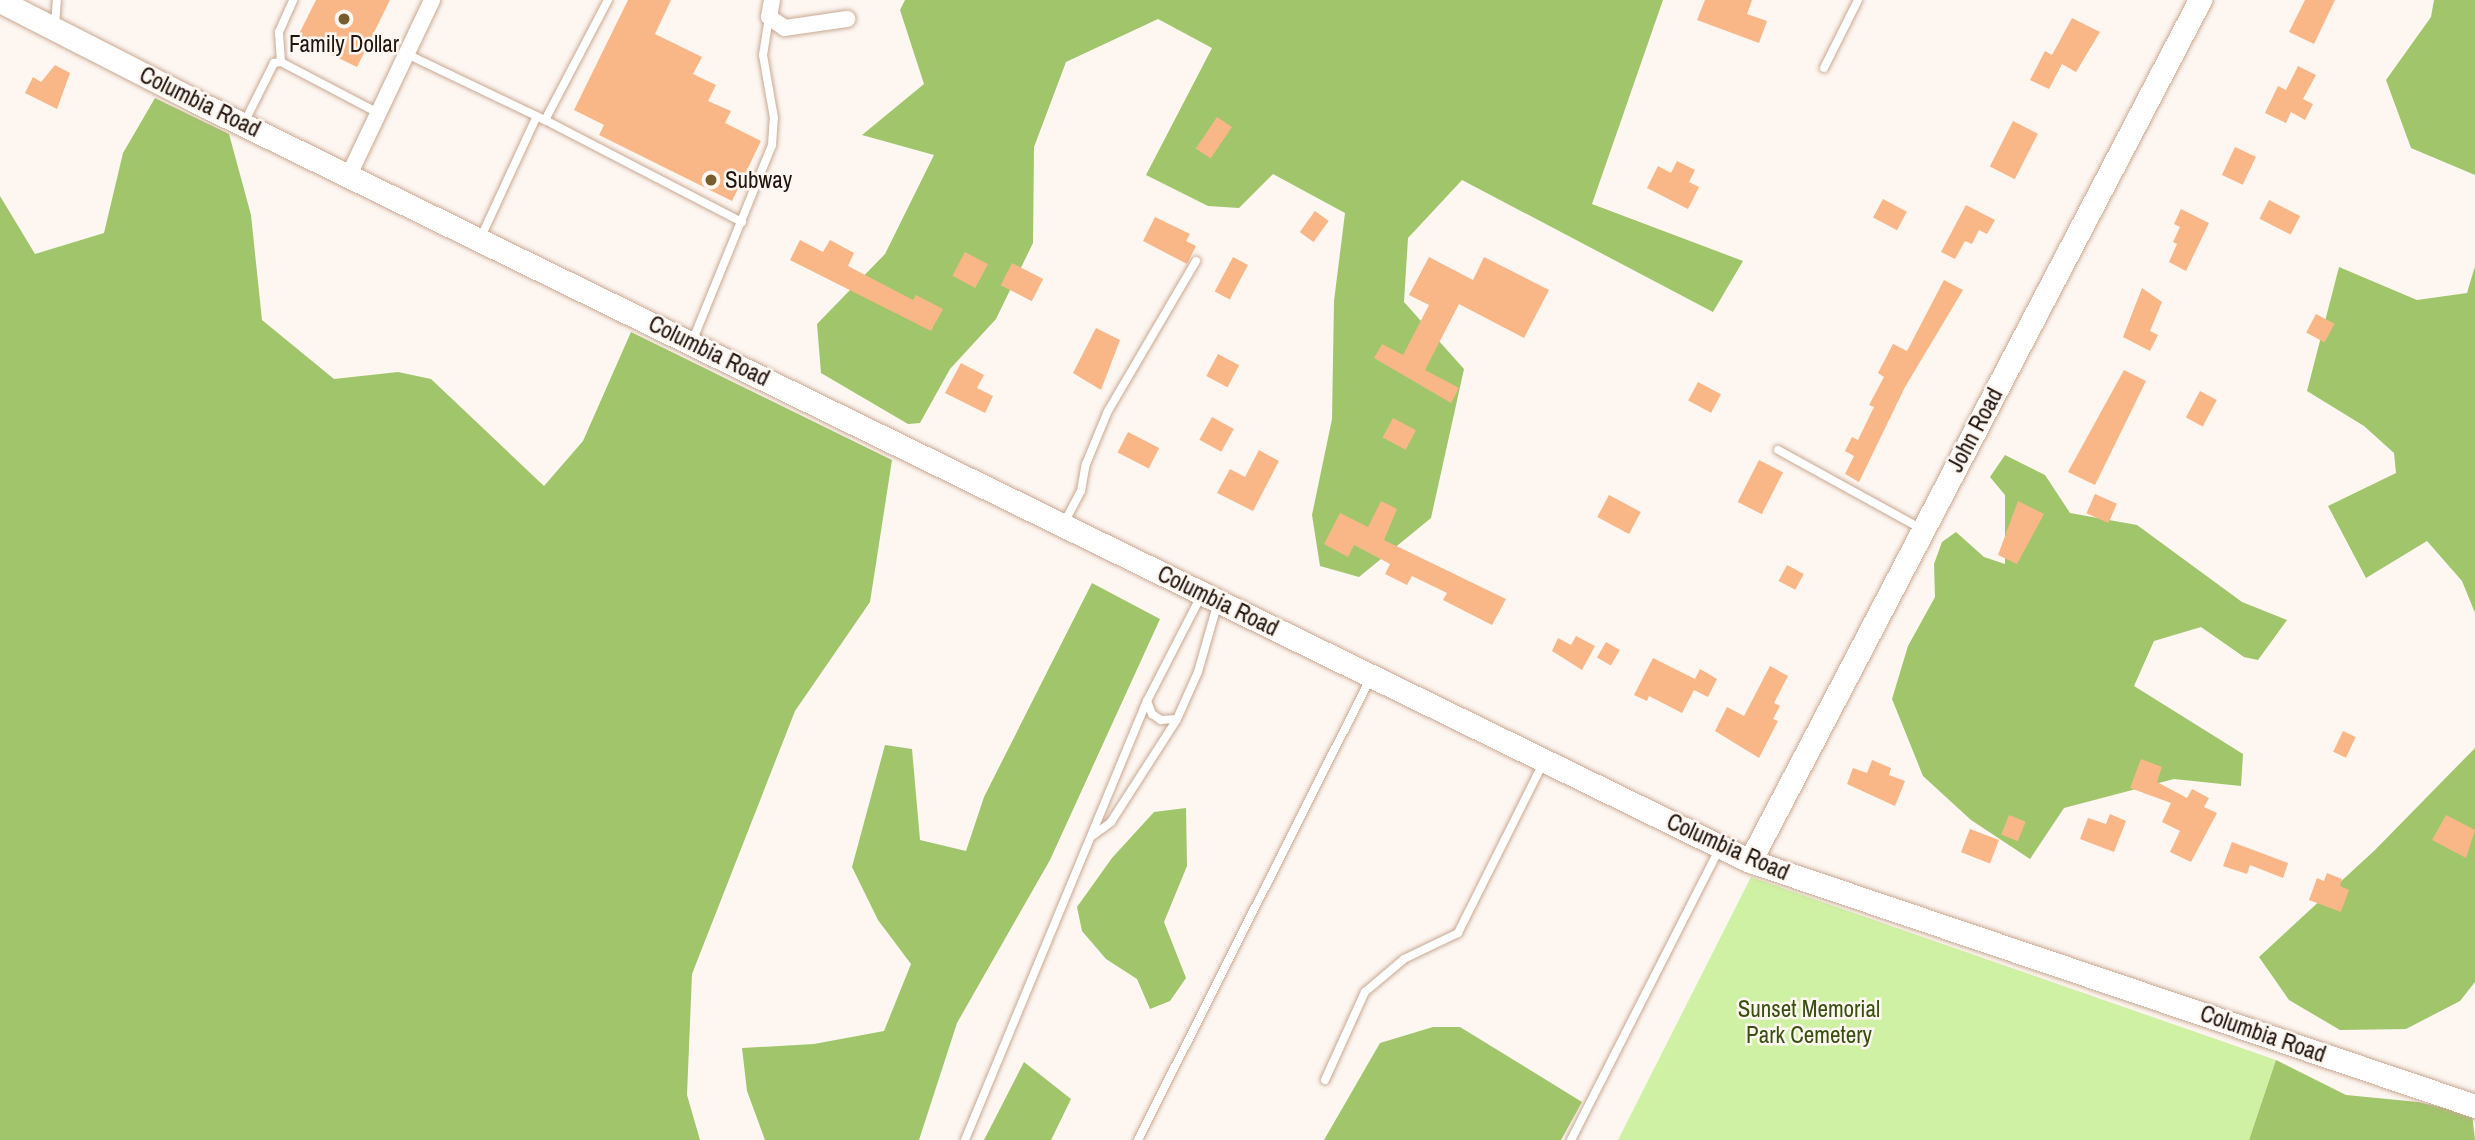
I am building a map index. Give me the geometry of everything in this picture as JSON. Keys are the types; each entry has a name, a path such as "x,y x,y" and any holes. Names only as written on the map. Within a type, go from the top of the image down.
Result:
{"main road":[{"name":"John Road","path":"1750,861 2200,0"},
{"name":"Columbia Road","path":"0,1 243,124 481,237 1750,861 2475,1106"}],"street":[{"path":"349,175 432,0"},
{"path":"772,0 769,17 785,28 846,19"}],"lane":[{"path":"55,29 57,0"},
{"path":"281,62 279,32 293,0"},
{"path":"481,237 541,118 608,0"},
{"path":"1824,68 1858,0"},
{"path":"692,342 772,145 774,118 763,55 769,17"},
{"path":"407,54 541,118 742,222"},
{"path":"243,124 274,63 281,62 378,113"},
{"path":"1063,525 1081,491 1086,464 1108,411 1196,261"},
{"path":"1779,450 1923,530"},
{"path":"965,1140 1147,701 1210,597"},
{"path":"1089,837 1111,822 1177,719 1198,672 1210,597"},
{"path":"1138,1140 1372,676"},
{"path":"1147,701 1152,714 1161,720 1177,719"},
{"path":"1325,1080 1365,992 1404,959 1458,933 1544,760"},
{"path":"1571,1140 1721,846"}],"green space":[{"path":"905,0 1663,0 1592,204 1743,261 1713,312 1462,180 1408,238 1404,302 1464,369 1431,518 1359,577 1320,566 1312,515 1332,419 1334,301 1345,213 1273,174 1239,208 1208,206 1146,175 1212,48 1158,19 1066,62 1034,147 1033,243 996,319 950,369 920,423 908,424 821,373 817,324 885,254 934,155 862,135 924,84 900,10"},
{"path":"2434,0 2475,0 2475,175 2411,148 2386,80 2431,17"},
{"path":"155,98 229,134 251,215 262,320 334,379 398,372 431,379 544,486 583,441 631,332 892,460 870,602 795,711 692,974 687,1095 700,1140 0,1140 0,196 35,254 104,233 123,153"},
{"path":"2475,266 2475,613 2462,581 2427,541 2366,578 2328,506 2396,473 2394,453 2364,426 2307,391 2339,267 2417,300 2467,293"},
{"path":"2005,455 2045,475 2070,513 2137,525 2242,602 2287,620 2258,660 2244,657 2201,627 2154,641 2134,686 2243,754 2241,786 2174,779 2064,808 2030,859 1971,820 1923,776 1892,699 1908,646 1935,597 1934,564 1942,542 1956,532 1984,557 2005,564 2005,495 1990,477"},
{"path":"1092,583 1160,619 1050,860 957,1023 919,1140 765,1140 747,1091 742,1048 814,1044 884,1031 911,964 878,920 852,867 885,745 912,749 920,840 966,851 984,797"},
{"path":"2475,748 2475,982 2460,1001 2406,1029 2340,1030 2289,1000 2259,957 2375,850"},
{"path":"1186,808 1187,866 1164,922 1186,978 1170,1001 1150,1009 1137,979 1106,959 1082,931 1077,907 1112,858 1154,812"},
{"name":"Sunset Memorial Park Cemetery","path":"1751,877 2276,1060 2249,1140 1618,1140"},
{"path":"1433,1027 1460,1027 1582,1102 1561,1140 1324,1140 1380,1043"},
{"path":"2276,1060 2346,1095 2418,1102 2472,1114 2475,1140 2249,1140"},
{"path":"1024,1062 1071,1099 1051,1140 984,1140"}],"building":[{"name":"Family Dollar","path":"316,0 390,0 357,67 297,38"},
{"path":"628,0 671,0 655,34 702,57 693,74 716,85 708,101 731,111 725,123 761,141 732,201 599,135 604,125 574,110"},
{"path":"1705,0 1752,0 1747,14 1767,21 1759,43 1697,20"},
{"path":"2305,0 2335,0 2314,44 2289,32"},
{"path":"2072,18 2100,32 2076,72 2062,64 2049,89 2030,80 2045,51 2052,55"},
{"path":"55,65 70,73 57,109 25,93 33,77 41,82"},
{"path":"2298,66 2316,75 2303,99 2313,104 2305,120 2291,112 2286,123 2265,113 2278,86 2286,90"},
{"path":"1217,117 1232,127 1211,159 1196,149"},
{"path":"2013,121 2038,134 2015,179 1990,166"},
{"path":"2235,147 2256,157 2243,185 2222,175"},
{"path":"1677,161 1695,170 1689,182 1699,187 1688,209 1647,188 1658,166 1671,173"},
{"path":"1883,199 1907,212 1897,230 1873,218"},
{"path":"2269,200 2300,216 2291,235 2259,219"},
{"path":"1966,205 1995,220 1987,234 1979,230 1972,244 1965,241 1955,259 1941,252"},
{"path":"2181,209 2209,223 2186,271 2169,262 2177,244 2173,242 2180,227 2174,224"},
{"path":"1315,211 1329,221 1313,242 1300,232"},
{"path":"1155,217 1190,234 1186,241 1196,246 1187,264 1143,241"},
{"path":"800,240 823,252 830,240 854,253 848,266 913,300 916,295 943,309 931,331 790,260"},
{"path":"965,252 988,264 975,288 952,276"},
{"path":"1233,257 1248,265 1230,299 1215,291"},
{"path":"1429,257 1473,280 1484,257 1549,290 1524,338 1459,304 1425,370 1459,388 1451,403 1374,358 1382,344 1403,355 1429,305 1409,295"},
{"path":"1012,263 1043,279 1032,301 1001,285"},
{"path":"1944,280 1963,290 1905,387 1859,482 1845,474 1854,456 1845,451 1852,437 1858,440 1874,407 1869,405 1884,377 1878,373 1893,344 1907,351"},
{"path":"2142,288 2162,302 2150,331 2158,335 2150,351 2123,337"},
{"path":"2316,314 2335,324 2325,342 2306,333"},
{"path":"1096,328 1120,340 1101,390 1073,373"},
{"path":"1218,354 1239,365 1227,387 1206,376"},
{"path":"961,363 984,375 977,388 993,396 985,413 945,393"},
{"path":"2124,370 2146,381 2095,485 2068,472"},
{"path":"1698,382 1721,394 1711,413 1688,401"},
{"path":"2200,391 2217,400 2203,426 2186,417"},
{"path":"1212,417 1234,429 1221,452 1199,440"},
{"path":"1393,418 1416,430 1406,450 1383,437"},
{"path":"1128,432 1159,448 1149,468 1118,452"},
{"path":"1259,450 1279,461 1253,511 1217,493 1230,469 1245,477"},
{"path":"1759,460 1783,472 1762,514 1738,502"},
{"path":"2095,494 2117,504 2108,523 2086,513"},
{"path":"1609,495 1641,512 1629,534 1597,517"},
{"path":"1381,501 1397,509 1384,540 1506,599 1492,625 1443,600 1447,593 1412,576 1407,585 1385,574 1390,564 1354,545 1348,557 1324,544 1340,513 1368,527"},
{"path":"2018,501 2044,514 2017,564 1998,555"},
{"path":"1787,565 1804,574 1795,590 1779,581"},
{"path":"1576,636 1595,646 1582,670 1552,651 1558,638 1571,645"},
{"path":"1606,642 1620,650 1611,666 1597,658"},
{"path":"1653,658 1695,679 1700,669 1717,679 1708,697 1694,690 1682,713 1649,696 1647,701 1634,695"},
{"path":"1770,666 1788,676 1774,703 1780,706 1773,719 1778,721 1759,758 1715,731 1727,707 1744,716"},
{"path":"2343,731 2356,737 2346,758 2333,752"},
{"path":"2141,759 2162,767 2157,782 2187,798 2192,789 2209,798 2204,807 2217,813 2191,862 2170,852 2180,831 2162,822 2171,803 2130,788"},
{"path":"1872,760 1891,768 1889,775 1905,781 1895,806 1847,784 1853,768 1867,773"},
{"path":"2110,814 2126,821 2114,852 2080,839 2088,818 2106,824"},
{"path":"2009,815 2026,822 2018,841 2001,834"},
{"path":"2446,815 2475,830 2466,858 2432,840"},
{"path":"1970,829 1999,840 1990,863 1961,852"},
{"path":"2232,842 2288,863 2283,878 2250,865 2247,874 2223,866"},
{"path":"2327,873 2342,879 2340,886 2349,890 2341,912 2309,900 2317,878 2324,881"}],"place":[{"name":"Family Dollar","path":"344,19"},
{"name":"Subway","path":"711,180"}]}
